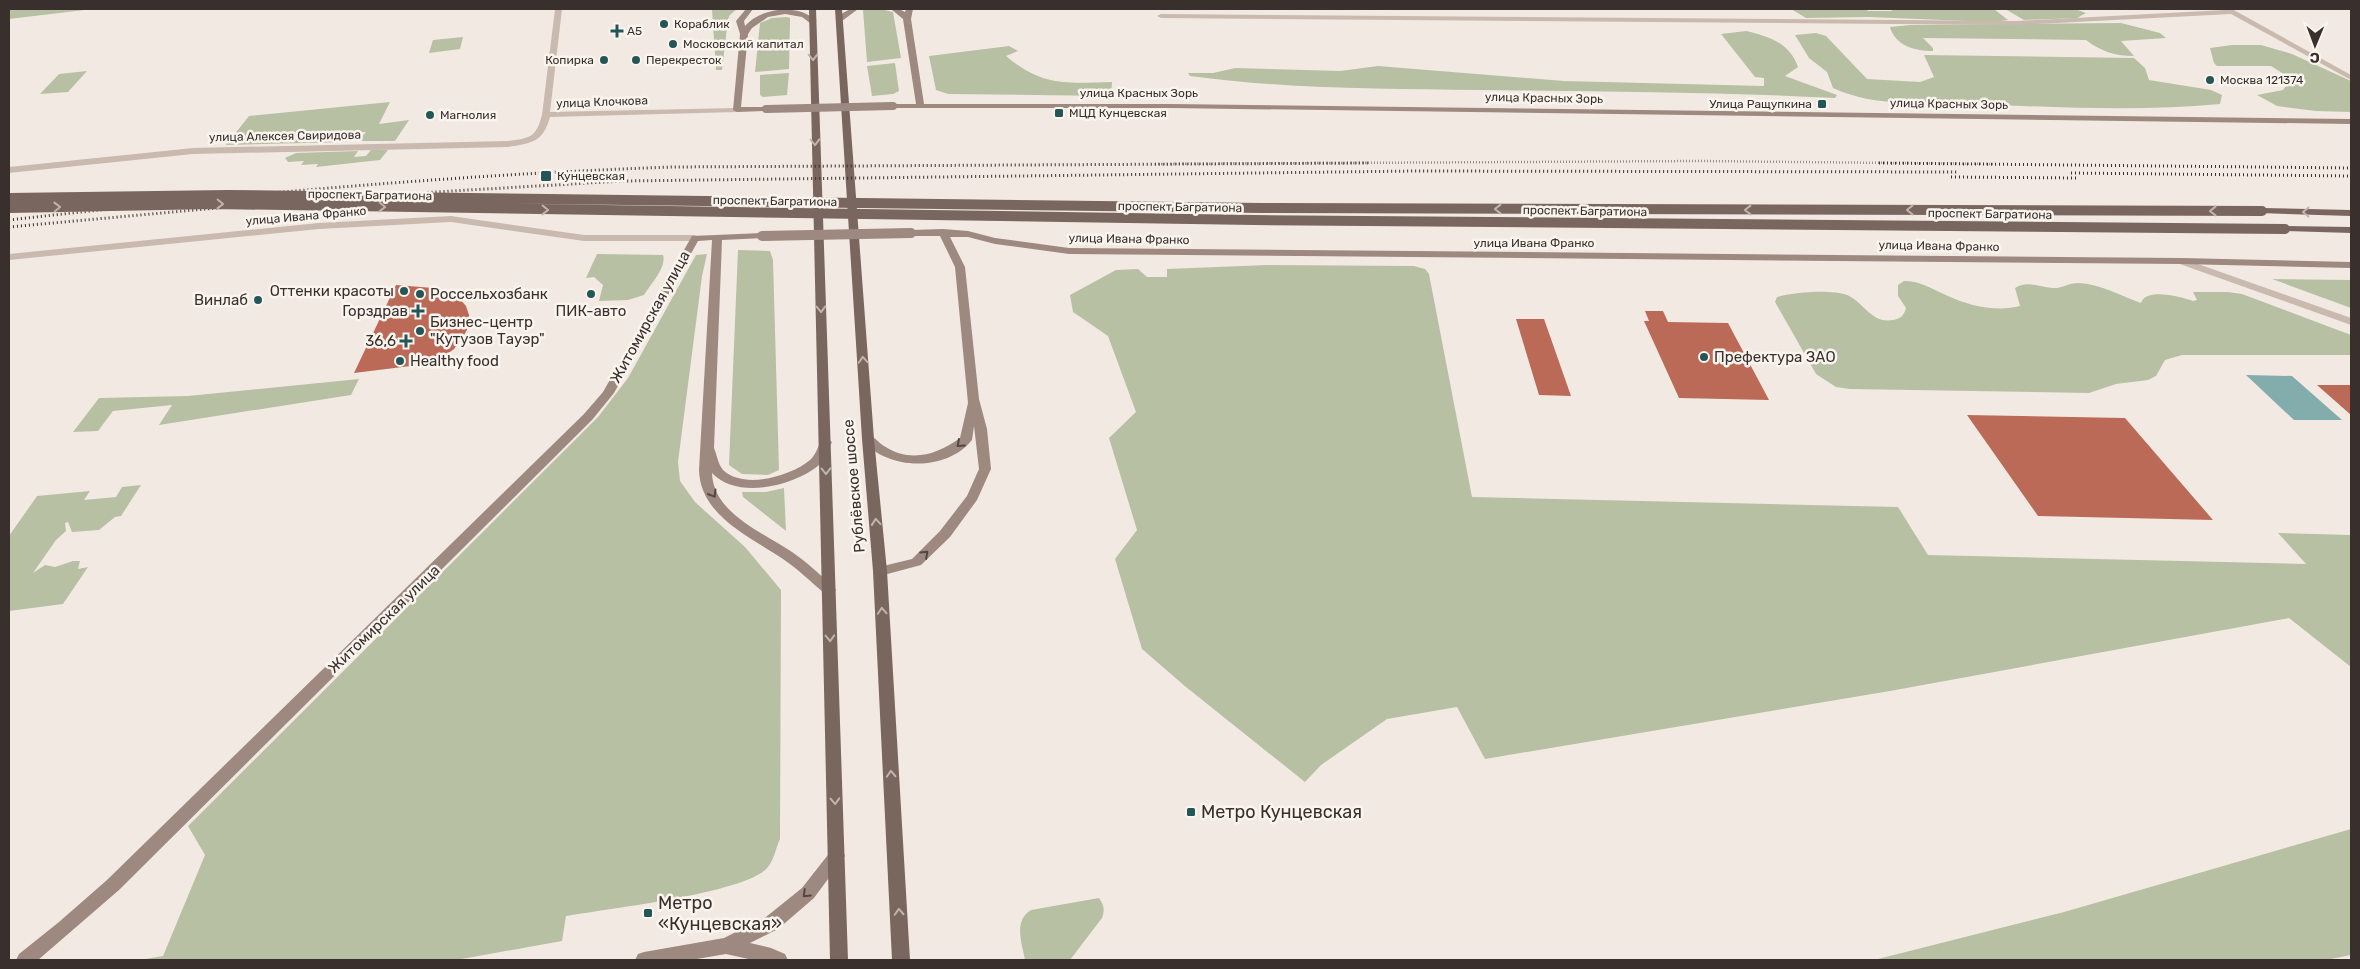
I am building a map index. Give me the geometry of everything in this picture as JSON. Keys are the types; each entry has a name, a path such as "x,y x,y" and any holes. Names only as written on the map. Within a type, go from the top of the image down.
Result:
{"main road":[{"name":"Рублёвское шоссе","path":"812,9 826,442 839,960"},
{"name":"Рублёвское шоссе","path":"838,9 868,439 880,571 901,960"},
{"name":"проспект Багратиона","path":"9,198 228,195 1264,208 2351,212"},
{"name":"проспект Багратиона","path":"9,208 214,204 1274,220 2351,230"}],"street":[{"name":"улица Клочкова","path":"558,9 546,115 737,110"},
{"path":"737,110 744,34 740,21 749,9"},
{"path":"839,19 854,9"},
{"path":"894,9 902,12 907,19"},
{"path":"909,9 907,19 920,105"},
{"path":"1609,9 1617,21"},
{"path":"1160,16 2016,23 2230,10 2351,78"},
{"path":"744,34 750,24 768,14 794,12 813,21"},
{"name":"улица Красных Зорь","path":"737,110 920,105 1160,106 2351,122"},
{"name":"улица Алексея Свиридова","path":"9,170 193,151 508,144 535,137 542,132 546,115"},
{"name":"улица Ивана Франко","path":"9,257 319,226 451,219 584,238 717,238 943,232 968,234 995,241 1079,252 2181,261 2351,265"},
{"path":"880,571 916,562 946,534 973,497 985,469 981,429 973,399 960,267 943,232"},
{"name":"Житомирская улица","path":"24,960 65,928 113,884 588,417 608,393 694,238"},
{"path":"717,238 708,448 704,471 710,492 723,509 756,537 788,556 829,590"},
{"path":"2181,261 2351,322"},
{"path":"868,439 881,452 897,458 927,460 944,455 966,440 970,427 973,399"},
{"path":"708,448 718,472 728,479 762,483 792,476 801,471 816,461 826,442"},
{"path":"644,960 726,946 772,923 808,893 837,856"},
{"path":"726,946 771,956 779,960"}],"green space":[{"path":"9,9 93,9 9,19"},
{"path":"712,9 737,9 728,19 722,70 716,70"},
{"path":"881,9 893,12 901,58 867,62 863,10"},
{"path":"1791,9 1892,11 1891,9 1994,9 2008,20 1992,22 1869,17 1806,18"},
{"path":"2005,9 2075,9 2086,13 2077,18 2024,20"},
{"path":"772,18 790,18 789,69 755,72 760,23"},
{"path":"2121,23 2160,33 2166,38 2121,41 2134,56 2109,52 2098,48 2086,40 1923,38 1933,48 1933,51 1926,51 1901,43 1896,39 1890,27 1910,25"},
{"path":"1746,31 1770,38 1790,52 1798,67 1785,76 1837,95 1835,98 1658,92 1335,88 1262,84 1190,76 1188,73 1213,73 1235,68 1340,71 1378,66 1564,81 1764,86 1764,78 1755,77 1721,34"},
{"path":"1816,33 1826,36 1867,79 1920,82 1934,77 1924,55 2134,58 2145,68 2149,80 2211,90 2222,95 2220,104 2158,108 1901,103 1866,99 1833,88 1827,72 1809,58 1795,35"},
{"path":"463,37 460,49 429,53 433,40"},
{"path":"2232,45 2261,45 2292,54 2351,81 2351,112 2316,111 2277,106 2257,95 2283,90 2288,83 2276,76 2285,75 2271,66 2217,66 2214,63 2210,48"},
{"path":"1009,46 1018,51 1006,56 1032,73 1056,81 1081,83 1112,82 1111,96 948,94 936,90 929,56"},
{"path":"895,63 899,91 893,94 872,96 867,66"},
{"path":"87,71 68,92 40,94 59,74"},
{"path":"789,73 787,95 763,97 760,95 760,75"},
{"path":"390,102 379,124 409,120 395,141 358,141 366,132 353,133 343,142 226,145 249,116"},
{"path":"371,150 388,150 380,160 316,167 318,164 301,165 304,161 288,162 285,158 296,153 358,151 354,157 366,156"},
{"path":"738,250 770,251 773,260 779,470 768,475 742,474 729,465"},
{"path":"597,254 663,255 664,260 657,276 644,295 628,300 599,301 603,285 594,277 586,278"},
{"path":"707,254 702,276 678,462 680,481 695,502 745,547 781,590 780,839 768,867 755,876 733,885 705,892 674,899 566,916 562,941 456,960 140,960 163,956 205,855 188,826 598,417 628,378 696,255"},
{"path":"1267,265 1414,266 1425,269 1429,274 1472,497 1898,507 1928,555 2306,564 2278,533 2351,535 2351,667 2289,618 1890,691 1485,759 1457,707 1387,719 1321,765 1305,782 1186,687 1142,649 1115,559 1137,530 1109,438 1136,412 1108,336 1073,312 1070,295 1116,270 1138,269 1147,277 1167,277 1167,269"},
{"path":"2272,279 2351,280 2351,308"},
{"path":"1904,281 1921,284 1965,303 1993,308 2020,306 2015,288 2024,284 2056,288 2074,283 2086,284 2141,303 2144,298 2157,294 2181,297 2193,301 2197,300 2193,292 2242,294 2351,335 2351,355 2182,355 2165,360 2156,376 2148,380 2116,384 2089,393 1850,389 1836,387 1816,374 1775,302 1777,297 1793,294 1812,292 1840,293 1853,298 1873,316 1879,319 1893,320 1901,317 1906,308 1898,296 1898,285"},
{"path":"359,379 351,395 159,425 172,405 113,411 98,431 73,432 99,398 188,396"},
{"path":"141,485 121,516 115,517 99,530 72,532 68,522 65,523 66,531 56,540 33,573 45,565 55,567 73,561 80,561 78,569 88,567 63,604 9,611 9,536 37,496 90,491 84,500 116,497 122,487"},
{"path":"784,488 786,531 743,497 742,492 766,492"},
{"path":"2351,829 2351,955 2326,960 1874,960 2064,912"},
{"path":"1099,898 1104,908 1102,918 1070,960 1025,960 1020,926 1025,915 1031,910"}],"water":[{"path":"2246,375 2292,376 2342,420 2294,420"}],"building":[{"name":"Бизнес-центр \"Кутузов Тауэр\"","path":"396,285 433,288 459,298 466,306 469,315 469,326 454,349 435,363 354,373"},
{"path":"1645,311 1663,311 1668,322 1728,323 1769,400 1679,398 1644,321 1649,321"},
{"path":"1516,319 1544,319 1571,396 1539,395"},
{"path":"2317,385 2351,385 2351,415"},
{"path":"1967,415 2125,418 2213,520 2038,516"}],"railway":[{"path":"1155,164 1699,161 1995,164"},
{"path":"9,220 340,187 506,175 672,167 1369,163"},
{"path":"1879,163 2351,168"},
{"path":"9,227 315,199 623,181 1415,171 1959,172"},
{"path":"2071,173 2351,176"},
{"path":"1951,177 2079,178"}],"place":[{"name":"Кораблик","path":"664,24"},
{"name":"А5","path":"617,31"},
{"name":"Московский капитал","path":"673,44"},
{"name":"Копирка","path":"604,60"},
{"name":"Перекресток","path":"636,60"},
{"name":"Москва 121374","path":"2210,80"},
{"name":"Улица Ращупкина","path":"1822,104"},
{"name":"МЦД Кунцевская","path":"1059,113"},
{"name":"Магнолия","path":"430,115"},
{"name":"Кунцевская","path":"546,176"},
{"name":"Оттенки красоты","path":"404,291"},
{"name":"Россельхозбанк","path":"420,294"},
{"name":"ПИК-авто","path":"591,294"},
{"name":"Винлаб","path":"258,300"},
{"name":"Горздрав","path":"418,311"},
{"name":"Бизнес-центр \"Кутузов Тауэр\"","path":"420,331"},
{"name":"36,6","path":"406,341"},
{"name":"Префектура ЗАО","path":"1704,357"},
{"name":"Healthy food","path":"400,361"},
{"name":"Метро Кунцевская","path":"1191,812"},
{"name":"Метро «Кунцевская»","path":"648,913"}]}
